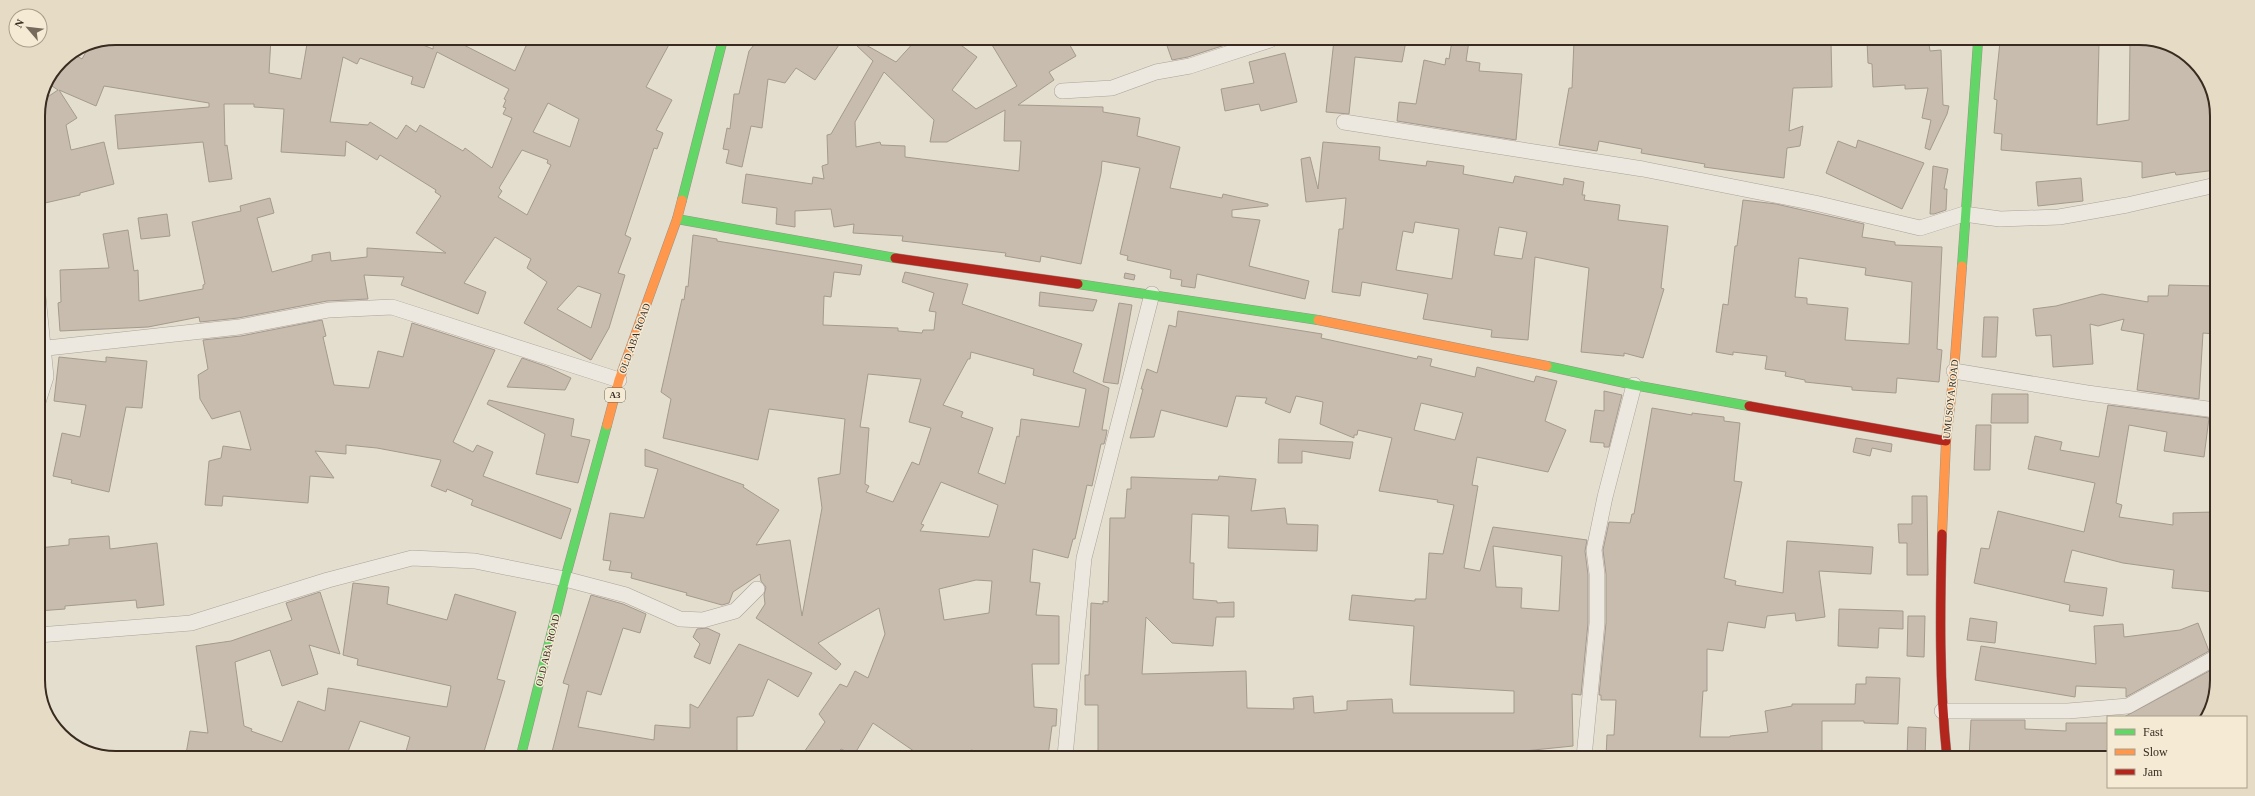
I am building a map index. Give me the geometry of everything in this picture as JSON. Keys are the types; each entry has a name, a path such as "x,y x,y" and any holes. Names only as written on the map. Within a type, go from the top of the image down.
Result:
{"main road":[{"name":"OLD ABA ROAD","path":"522,751 565,579 619,380 677,219 721,45"},
{"name":"UMUSOYA ROAD","path":"1946,751 1942,711 1939,627 1946,441 1954,371 1964,214 1978,45"},
{"path":"677,219 902,259 1299,316 1513,358 1634,385 1946,441"}],"street":[{"path":"1062,91 1112,88 1156,72 1190,66 1255,45"},
{"path":"1344,122 1643,169 1815,203 1920,228 1964,214 2000,219 2059,218 2127,205 2210,186"},
{"path":"1066,751 1084,558 1152,294"},
{"path":"45,349 239,327 329,310 392,307 619,380"},
{"path":"1954,371 2087,393 2210,409"},
{"path":"1584,751 1597,623 1597,574 1594,550 1605,496 1634,385"},
{"path":"45,635 191,623 328,580 412,558 475,562 565,579 626,595 680,619 703,620 734,611 757,589"},
{"path":"1942,711 2068,711 2128,706 2210,660"}],"building":[{"path":"111,45 271,45 269,73 301,79 307,45 423,45 433,49 433,45 464,45 515,71 526,45 669,45 646,87 672,100 656,130 663,133 657,149 654,148 625,235 631,238 618,273 625,275 609,328 591,360 524,323 547,282 527,268 531,259 495,237 464,283 486,292 478,314 401,285 404,277 364,275 368,299 327,301 238,318 200,322 199,317 148,327 60,331 58,303 61,302 60,270 109,268 103,234 128,230 134,271 138,270 139,301 203,289 203,285 205,284 192,222 241,211 240,206 270,198 274,213 257,218 272,272 312,261 312,255 330,252 331,261 367,257 367,248 446,253 416,233 441,196 435,192 436,190 380,155 377,160 346,141 345,156 281,152 284,109 254,107 254,104 224,104 225,146 227,145 232,179 209,182 203,142 118,149 115,115 209,107 209,103 104,86 96,106 59,90 77,118 66,125 71,150 104,142 114,184 80,193 80,195 45,203 45,116 47,97 58,90 51,86 54,80 66,66 77,56 82,59 86,51 97,47","holes":["437,52 509,89 504,99 506,100 503,107 506,108 503,114 512,118 492,168 465,148 463,151 420,125 416,132 406,125 397,139 370,122 368,125 330,122 343,57 357,64 360,58 413,77 411,84 424,88","548,103 579,119 570,147 533,132","522,150 548,160 547,163 551,165 527,215 498,197 502,191 499,188","578,286 601,294 591,328 557,309"]},
{"path":"754,45 839,45 815,80 796,68 785,83 768,79 762,128 751,126 742,167 726,163 729,150 723,149 727,128 730,129 734,94 739,94 749,51"},
{"path":"856,45 866,45 896,62 911,45 961,45 977,57 952,90 976,109 1017,86 992,45 1070,45 1076,56 1049,72 1054,80 1018,105 1103,107 1103,112 1140,118 1137,136 1180,147 1170,188 1222,198 1223,194 1268,204 1268,206 1232,210 1232,217 1260,220 1249,266 1309,281 1305,299 1197,274 1195,288 1181,286 1182,280 1170,278 1171,270 1127,260 1128,256 1120,254 1140,168 1102,161 1101,173 1081,264 1041,256 1040,262 1005,256 1006,253 902,241 903,236 853,233 854,224 834,227 831,209 795,211 795,227 776,224 777,208 742,203 746,174 812,184 813,177 824,179 822,166 828,164 827,135 831,134 873,61","holes":["884,72 934,120 930,142 947,142 1005,110 1004,141 1021,141 1019,171 905,157 905,146 881,145 880,142 856,147 855,122"]},
{"path":"1167,45 1225,45 1188,57 1172,60"},
{"path":"1333,45 1405,45 1402,62 1355,57 1349,114 1326,112"},
{"path":"1451,45 1468,45 1466,61 1480,63 1479,71 1522,74 1516,140 1397,121 1399,102 1416,104 1424,60 1445,65 1446,58 1449,59"},
{"path":"1574,45 1831,45 1832,87 1793,88 1789,131 1803,126 1800,146 1787,148 1784,178 1704,167 1705,164 1641,153 1642,149 1599,141 1597,151 1559,145 1569,88 1572,88"},
{"path":"1867,45 1929,45 1930,51 1941,50 1943,105 1949,106 1947,114 1930,150 1925,148 1931,120 1922,118 1928,88 1905,89 1905,85 1873,87 1872,64 1868,63"},
{"path":"2000,45 2099,45 2097,125 2129,120 2130,45 2153,46 2171,52 2179,57 2201,80 2208,97 2210,111 2210,171 2176,175 2175,172 2142,178 2142,162 2001,150 2002,134 1994,133 1997,100 1994,99"},
{"path":"1285,53 1297,102 1261,111 1259,104 1225,111 1221,89 1254,83 1249,62"},
{"path":"1858,140 1924,163 1902,209 1826,173 1838,141 1856,148"},
{"path":"1323,142 1380,147 1379,160 1426,166 1427,161 1464,166 1463,174 1513,183 1515,176 1563,185 1564,178 1584,182 1582,195 1585,195 1584,200 1620,205 1618,220 1668,226 1661,288 1664,289 1643,358 1624,353 1624,356 1581,352 1589,268 1535,257 1528,340 1491,337 1492,330 1423,319 1428,294 1362,282 1360,296 1332,292 1339,229 1343,229 1346,198 1306,202 1301,159 1310,157 1318,189","holes":["1415,222 1459,229 1452,279 1396,270 1403,231 1413,233","1499,227 1527,232 1522,259 1494,255"]},
{"path":"1933,166 1948,169 1944,189 1947,189 1946,210 1930,214"},
{"path":"2081,178 2083,201 2038,206 2036,182"},
{"path":"1743,200 1776,204 1864,224 1862,237 1895,242 1895,245 1942,247 1937,349 1942,350 1939,382 1897,378 1896,393 1852,390 1852,387 1805,382 1805,380 1785,376 1786,372 1765,369 1767,356 1733,352 1733,355 1716,352 1723,304 1728,305 1735,246 1737,246","holes":["1799,258 1866,268 1865,275 1912,282 1909,344 1845,340 1848,308 1807,304 1807,298 1795,297"]},
{"path":"167,214 170,236 141,239 138,218"},
{"path":"693,235 717,239 717,241 862,265 860,275 834,272 831,297 824,296 823,325 898,328 898,331 922,333 923,330 934,330 936,312 929,311 934,293 902,282 905,272 968,284 962,304 1082,344 1073,372 1109,388 1102,430 1107,430 1106,436 1104,444 1101,444 1092,486 1087,485 1075,539 1073,539 1068,558 1033,549 1030,582 1040,583 1036,615 1059,616 1059,664 1032,664 1034,707 1057,709 1056,726 1052,726 1049,751 914,751 873,723 856,751 845,751 841,749 839,751 805,751 825,722 819,714 840,684 847,687 855,671 868,678 885,634 879,608 818,643 841,664 836,670 756,618 765,604 764,595 766,587 761,581 760,574 733,592 729,603 722,605 686,595 687,593 631,578 632,573 609,570 611,561 603,560 610,513 644,518 658,469 645,466 645,449 744,485 743,487 779,510 756,545 790,540 802,616 822,508 818,478 840,474 845,419 769,409 758,460 663,438 671,399 661,392 682,299 684,300 686,286 688,287","holes":["971,352 1034,369 1033,375 1086,389 1079,427 1021,419 1019,437 1017,436 1005,484 978,473 993,428 961,417 963,412 943,405 968,359 970,359","868,374 921,379 909,422 931,428 919,465 912,462 893,502 866,492 869,486 865,484 869,428 860,427","941,482 998,505 989,537 920,531 924,525 921,524","976,580 992,581 989,613 944,620 939,589"]},
{"path":"1125,273 1135,275 1134,280 1124,278"},
{"path":"2169,285 2210,286 2210,334 2203,333 2199,399 2137,390 2144,334 2121,330 2124,319 2098,326 2090,324 2093,364 2053,367 2051,335 2036,336 2033,309 2056,306 2102,294 2148,302 2148,296 2168,296"},
{"path":"1040,292 1097,300 1093,311 1039,306"},
{"path":"1119,303 1132,305 1118,384 1103,382"},
{"path":"1178,311 1322,334 1321,338 1417,359 1418,356 1432,359 1430,366 1475,377 1477,367 1534,382 1536,376 1557,381 1545,421 1566,430 1548,472 1477,457 1472,485 1478,486 1464,568 1480,571 1493,527 1587,540 1585,551 1588,575 1588,623 1581,695 1572,694 1573,746 1524,751 1098,751 1098,705 1085,705 1085,675 1089,675 1091,603 1103,604 1103,601 1108,602 1110,518 1125,518 1127,489 1131,489 1131,477 1218,480 1219,476 1256,479 1251,511 1285,508 1287,524 1318,525 1317,551 1228,548 1229,516 1192,514 1190,563 1194,563 1193,599 1217,601 1217,603 1234,602 1234,617 1216,617 1213,646 1172,643 1146,617 1142,674 1246,671 1247,708 1294,709 1293,698 1313,696 1314,713 1347,710 1347,701 1392,699 1393,713 1514,713 1514,691 1410,685 1414,626 1349,620 1352,595 1415,601 1415,599 1426,599 1429,553 1443,554 1454,505 1437,502 1438,500 1379,491 1392,438 1358,430 1357,435 1354,435 1354,438 1320,424 1323,402 1296,396 1290,413 1265,403 1267,398 1236,396 1227,427 1161,410 1154,437 1130,438 1147,369 1157,373 1169,325 1176,327","holes":["1421,403 1463,413 1455,440 1414,430","1493,546 1562,556 1559,611 1521,608 1522,588 1496,587"]},
{"path":"1984,317 1998,317 1996,357 1982,357"},
{"path":"322,320 326,336 323,337 334,385 369,388 378,351 403,357 412,323 495,350 453,442 473,452 477,445 493,452 483,476 571,509 561,539 471,505 473,500 447,489 446,492 431,486 441,460 377,448 346,445 346,454 315,451 334,478 310,476 308,503 223,496 222,506 205,505 209,461 221,458 223,446 251,450 240,411 212,419 200,399 198,375 208,369 203,340 241,336"},
{"path":"59,357 106,362 106,357 147,361 142,408 126,407 109,492 71,483 72,480 53,476 62,433 80,437 86,405 54,401"},
{"path":"522,358 548,367 571,378 565,390 507,387"},
{"path":"1604,391 1622,395 1609,447 1604,447 1604,443 1590,442 1595,410 1604,411"},
{"path":"1992,394 2028,394 2028,423 1991,423"},
{"path":"489,400 574,419 571,436 590,440 578,483 536,474 545,434 487,404"},
{"path":"2108,405 2209,418 2204,457 2164,451 2167,432 2129,425 2116,503 2122,505 2119,517 2173,525 2173,513 2210,512 2210,592 2172,588 2174,570 2123,563 2072,550 2064,582 2107,588 2103,616 2069,611 2070,605 1974,583 1981,548 1989,549 1998,511 2084,532 2095,483 2028,469 2035,436 2062,442 2060,450 2099,457"},
{"path":"1652,408 1692,415 1692,413 1724,417 1724,421 1740,423 1734,481 1742,482 1724,578 1736,581 1735,585 1783,593 1787,541 1873,547 1871,574 1819,571 1825,617 1796,621 1795,613 1767,616 1765,628 1728,622 1723,651 1707,649 1707,691 1703,691 1700,737 1730,737 1768,732 1765,711 1792,706 1792,704 1855,704 1856,684 1866,684 1866,677 1900,678 1898,724 1864,723 1864,721 1822,721 1822,751 1606,751 1607,735 1614,735 1616,700 1601,700 1601,695 1599,695 1606,623 1606,574 1603,550 1609,522 1630,523 1632,514 1634,514"},
{"path":"1976,425 1991,425 1990,470 1974,470"},
{"path":"1856,438 1892,444 1891,452 1872,448 1870,456 1853,452"},
{"path":"1279,439 1353,442 1350,459 1302,451 1302,463 1278,463"},
{"path":"1912,496 1927,496 1928,575 1907,575 1907,543 1899,543 1898,524 1912,524"},
{"path":"109,536 110,549 157,543 164,605 137,608 136,600 65,606 65,609 45,610 45,547 69,545 69,539"},
{"path":"353,583 389,587 387,604 447,620 455,594 516,612 497,679 505,681 484,751 406,751 410,737 360,721 348,751 187,751 190,731 208,733 196,646 231,641 292,620 286,603 320,592 340,654 309,645 318,674 282,686 270,650 235,662 244,726 252,729 251,731 282,742 298,701 325,711 328,688 447,707 451,686 357,665 358,659 343,655"},
{"path":"591,595 623,604 646,614 640,633 623,628 601,695 587,691 578,727 654,740 655,725 690,728 690,704 698,708 739,644 812,673 798,697 768,679 753,716 737,717 737,751 552,751 569,685 563,683"},
{"path":"1839,609 1903,611 1903,629 1879,628 1878,648 1838,646"},
{"path":"1908,616 1925,616 1924,657 1907,656"},
{"path":"1970,618 1997,622 1995,643 1967,640"},
{"path":"2198,623 2209,651 2126,697 2126,688 2076,686 2075,697 1975,680 1981,646 2096,664 2094,626 2123,624 2124,637 2180,630"},
{"path":"707,628 720,634 710,664 694,657 700,644 693,637 697,629"},
{"path":"2210,671 2208,699 2200,716 2126,716"},
{"path":"1971,720 2025,720 2025,729 2066,731 2066,723 2107,723 2107,751 1969,751"},
{"path":"1908,727 1926,728 1925,751 1907,751"}],"traffic: fast":[{"path":"682,200 721,45"},
{"path":"1962,266 1978,45"},
{"path":"677,219 895,258"},
{"path":"1078,284 1318,320"},
{"path":"1547,366 1634,385 1749,406"},
{"path":"522,751 565,579 607,425"}],"traffic: slow":[{"path":"607,425 619,380 677,219 682,200"},
{"path":"1942,534 1946,441 1954,371 1962,266"},
{"path":"1318,320 1547,366"}],"traffic: jam":[{"path":"895,258 1078,284"},
{"path":"1749,406 1946,441"},
{"path":"1942,534 1941,646 1946,751"}]}
